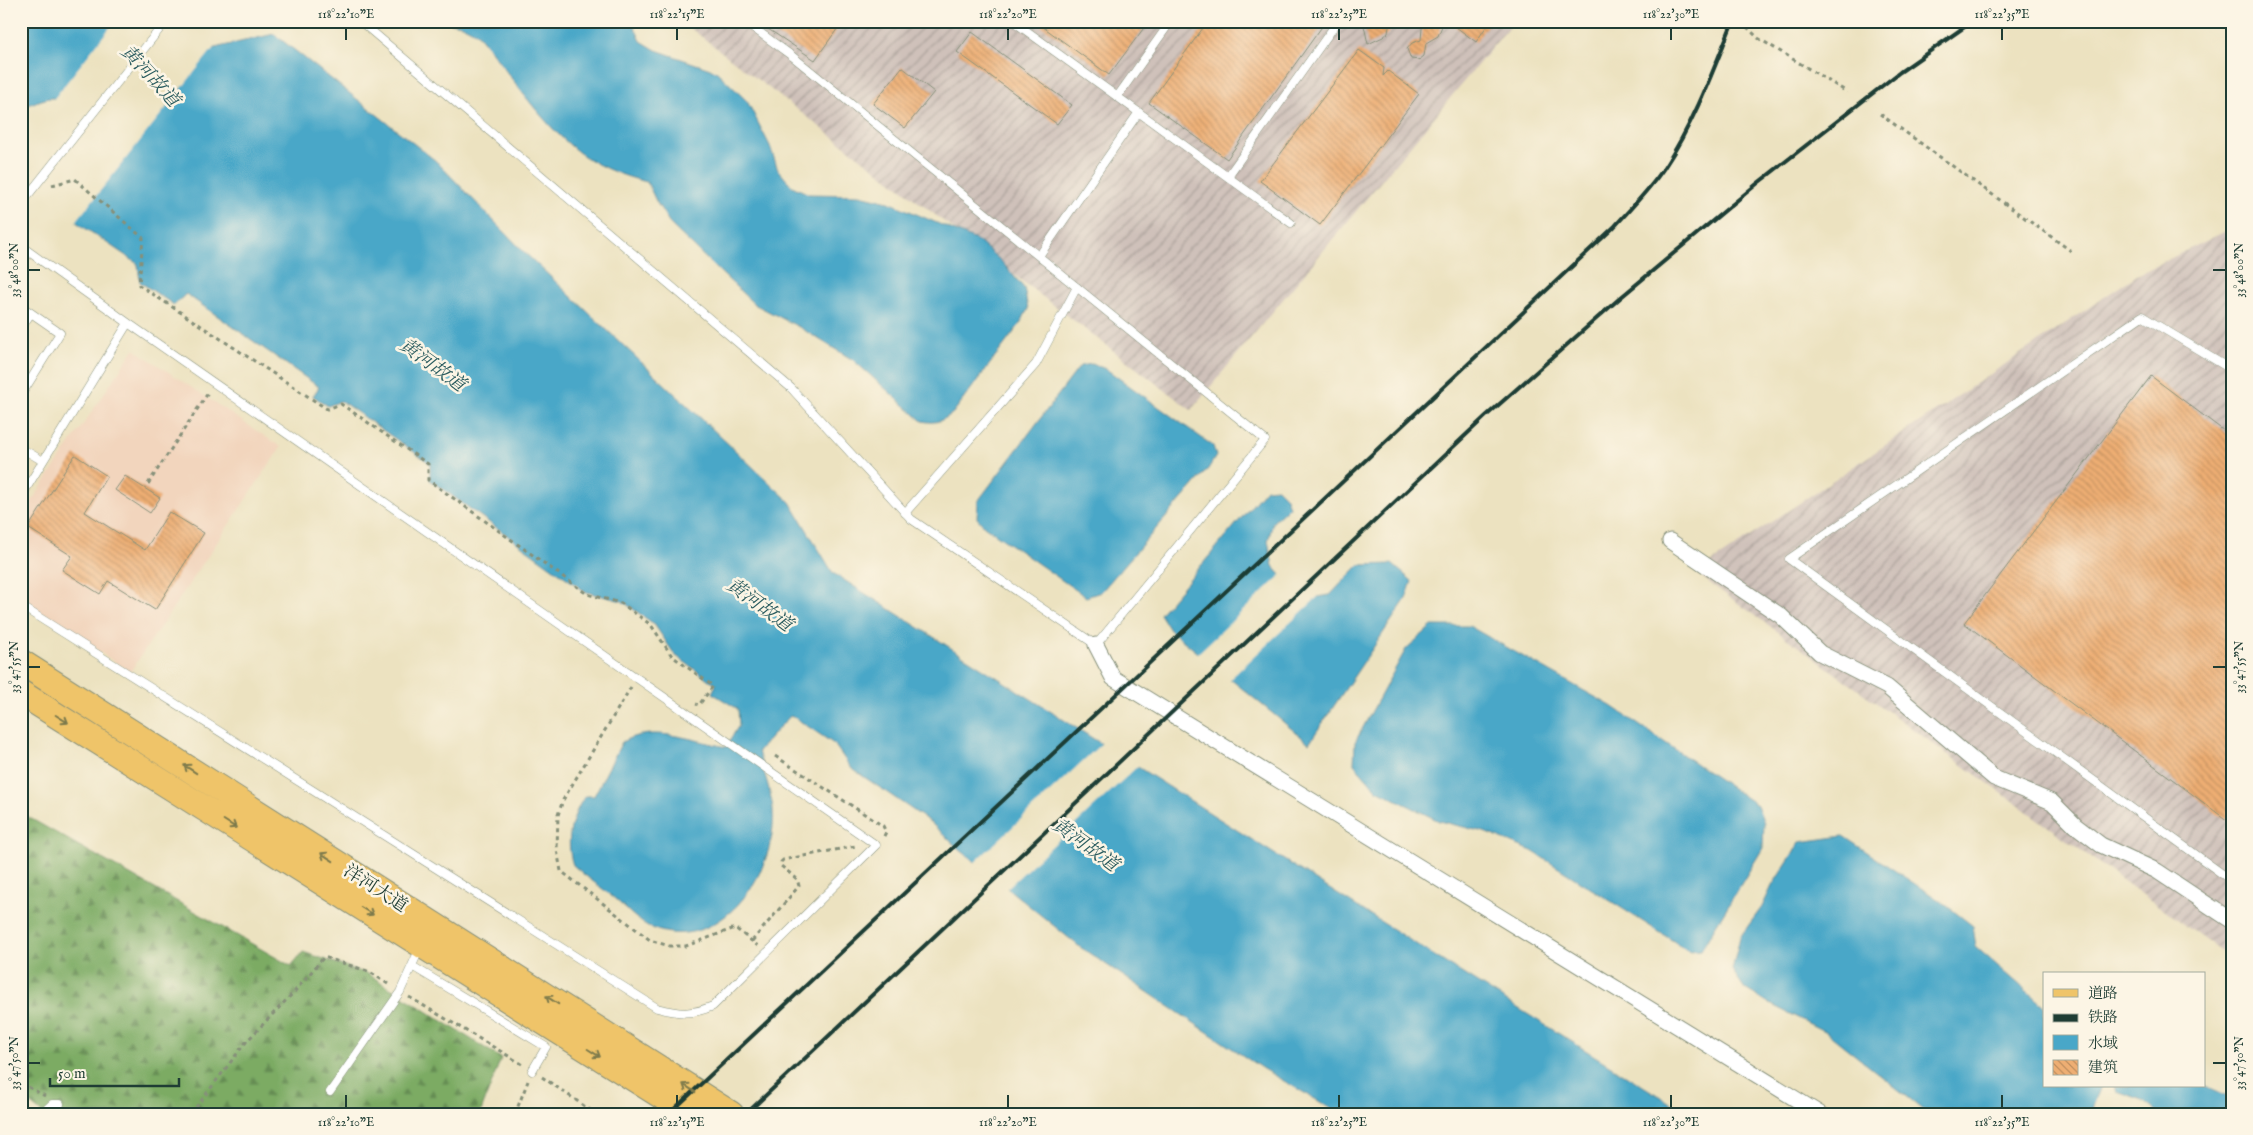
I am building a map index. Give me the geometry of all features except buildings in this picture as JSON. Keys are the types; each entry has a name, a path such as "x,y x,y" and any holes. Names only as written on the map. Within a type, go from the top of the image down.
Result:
{"main road":[{"name":"洋河大道","path":"21,662 731,1114"},
{"name":"洋河大道","path":"21,693 417,955 690,1114"}],"street":[{"path":"1670,541 1781,616 1820,653 1887,687 1994,778 2052,802 2076,826 2100,845 2157,871 2232,920"},
{"path":"1096,645 1113,678 1820,1114"}],"lane":[{"path":"21,204 166,21"},
{"path":"360,21 791,388 910,519 1096,645 1265,440 792,56 744,21"},
{"path":"1013,21 1291,223"},
{"path":"1118,97 1171,21"},
{"path":"1228,176 1338,21"},
{"path":"1039,256 1139,112"},
{"path":"21,246 214,384 876,845 713,1006 698,1013 675,1013 657,1008 21,606"},
{"path":"905,513 1036,364 1077,287"},
{"path":"21,306 60,333 21,395"},
{"path":"21,328 31,313"},
{"path":"2232,370 2142,316 1789,559 2232,881"},
{"path":"21,497 128,323"},
{"path":"21,448 43,461"},
{"path":"330,1092 400,992 417,955 546,1047 532,1071"},
{"path":"41,1114 52,1104 60,1104"}],"path":[{"path":"1741,21 1758,38 1847,92"},
{"path":"1880,114 2071,251"},
{"path":"21,150 33,190 75,179 143,238 139,285 175,311 327,409 341,404 428,464 428,480 499,532 587,594 621,604 651,626 672,656 713,686 699,705 691,700"},
{"path":"148,484 214,384"},
{"path":"637,679 562,800 558,815 556,850 561,871 650,940 669,946 686,946 735,928 767,953"},
{"path":"752,941 799,886 797,879 781,866 781,862 873,843 882,839 886,832 883,826 775,756"},
{"path":"515,1114 532,1071"}],"shaded area":[{"path":"681,21 1514,21 1191,410"},
{"path":"2232,228 2232,959 1696,573 2137,275"},
{"path":"134,349 281,447 130,672 21,600 21,517"}],"green space":[{"path":"21,813 291,966 303,952 368,974 501,1058 480,1114 43,1114 21,1096"}],"water":[{"name":"黄河故道","path":"21,21 142,21 198,52 274,34 436,161 523,251 790,502 833,573 1463,974 1688,1114 1341,1114 1263,1069 1080,947 959,849 930,822 851,768 834,744 791,715 758,751 769,788 773,810 772,833 766,857 756,880 742,900 724,917 704,929 681,933 657,930 645,924 573,865 570,838 576,812 585,796 594,796 622,742 646,734 659,734 726,747 739,725 738,709 712,693 716,685 675,655 654,624 622,601 586,592 430,480 430,463 341,401 328,406 313,396 319,387 186,294 174,305 140,282 138,264 57,209 93,162 99,142 80,114 67,103 48,98 21,107"},
{"path":"441,21 632,21 641,41 656,50 716,71 747,101 770,146 778,170 792,186 809,194 860,195 889,202 978,241 1001,261 1024,288 1028,309 1020,324 953,413 939,421 922,421 853,360 799,327 754,304 671,225 657,203 647,182 607,168 571,146 545,120 477,33 462,25"},
{"path":"1092,364 1106,369 1213,446 1216,456 1208,469 1101,592 1086,597 984,526 977,518 978,501 1080,366"},
{"path":"1277,488 1286,497 1289,507 1273,522 1268,541 1273,566 1303,599 1330,595 1359,565 1392,564 1412,581 1406,599 1309,743 1170,630 1160,614 1266,489"},
{"path":"1432,626 1469,626 1611,706 1757,805 1764,823 1763,848 1701,950 1689,951 1532,851 1484,832 1439,821 1377,790 1354,764 1355,742 1406,649"},
{"path":"1843,836 1942,902 1973,926 1976,947 2043,1005 2043,1088 2100,1088 2090,1114 1929,1114 1826,1032 1745,989 1732,970 1740,937 1762,907 1772,886 1800,842"},
{"path":"2206,1086 2232,1098 2232,1114 2157,1114 2140,1099 2117,1091 2116,1088 2206,1088"}],"pier":[{"path":"115,21 147,21 198,49 216,45 74,224 55,209 91,161 96,143 88,127 70,108 52,101"},
{"path":"1283,573 1304,597 1321,594 1228,681 1196,655"},
{"path":"1103,742 1139,765 1005,890 973,864"}],"railway":[{"path":"669,1114 1614,227 1653,183 1675,151 1702,96 1733,21"},
{"path":"746,1114 1486,416 1620,298 1758,183 1900,72 1973,21"}]}
